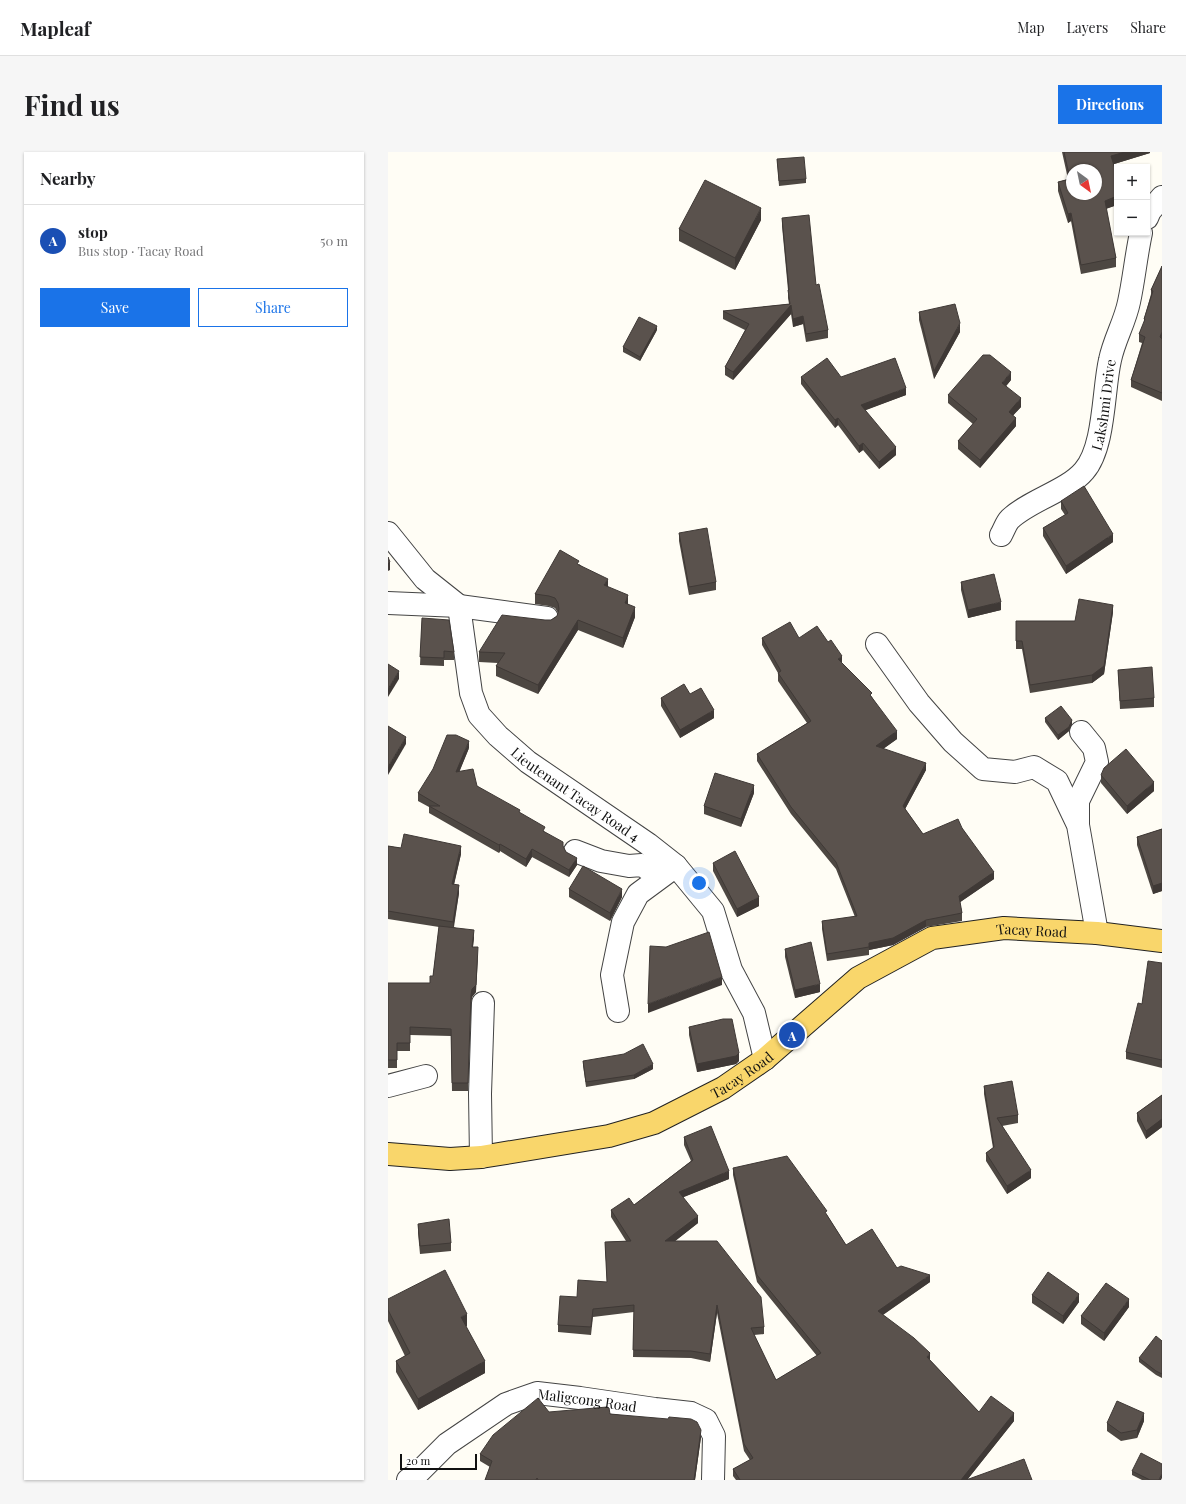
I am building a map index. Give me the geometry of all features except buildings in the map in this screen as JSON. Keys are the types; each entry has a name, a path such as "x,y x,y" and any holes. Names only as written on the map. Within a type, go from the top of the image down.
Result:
{"main road":[{"name":"Tacay Road","path":"388,1154 450,1159 481,1157 609,1136 654,1123 723,1088 765,1059 858,978 932,938 1004,928 1097,933 1162,941"}],"street":[{"path":"1150,211 1162,197"},
{"name":"Lakshmi Drive","path":"1001,535 1009,520 1027,507 1084,472 1093,458 1106,399 1106,376 1110,357 1129,303 1140,236"},
{"path":"388,533 425,579 459,606"},
{"path":"388,603 459,606 547,618"},
{"name":"Lieutenant Tacay Road 4","path":"459,606 471,693 479,715 498,736 528,762 648,844 667,871 713,911 731,970 754,1013 765,1059"},
{"path":"877,644 919,703 953,742 983,769 1015,772 1034,767 1057,781 1078,825"},
{"path":"1082,732 1094,748 1098,762 1078,800 1078,825 1097,933"},
{"path":"575,850 601,861 629,866 642,865 667,871"},
{"path":"618,1010 612,975 623,922 638,894 667,871"},
{"path":"481,1157 480,1094 483,1004"},
{"path":"388,1086 426,1076"},
{"name":"Maligcong Road","path":"408,1480 418,1473 447,1444 506,1404 537,1393 691,1413 706,1420 714,1436 713,1480"}],"place":[{"name":"stop","path":"792,1035"}]}
